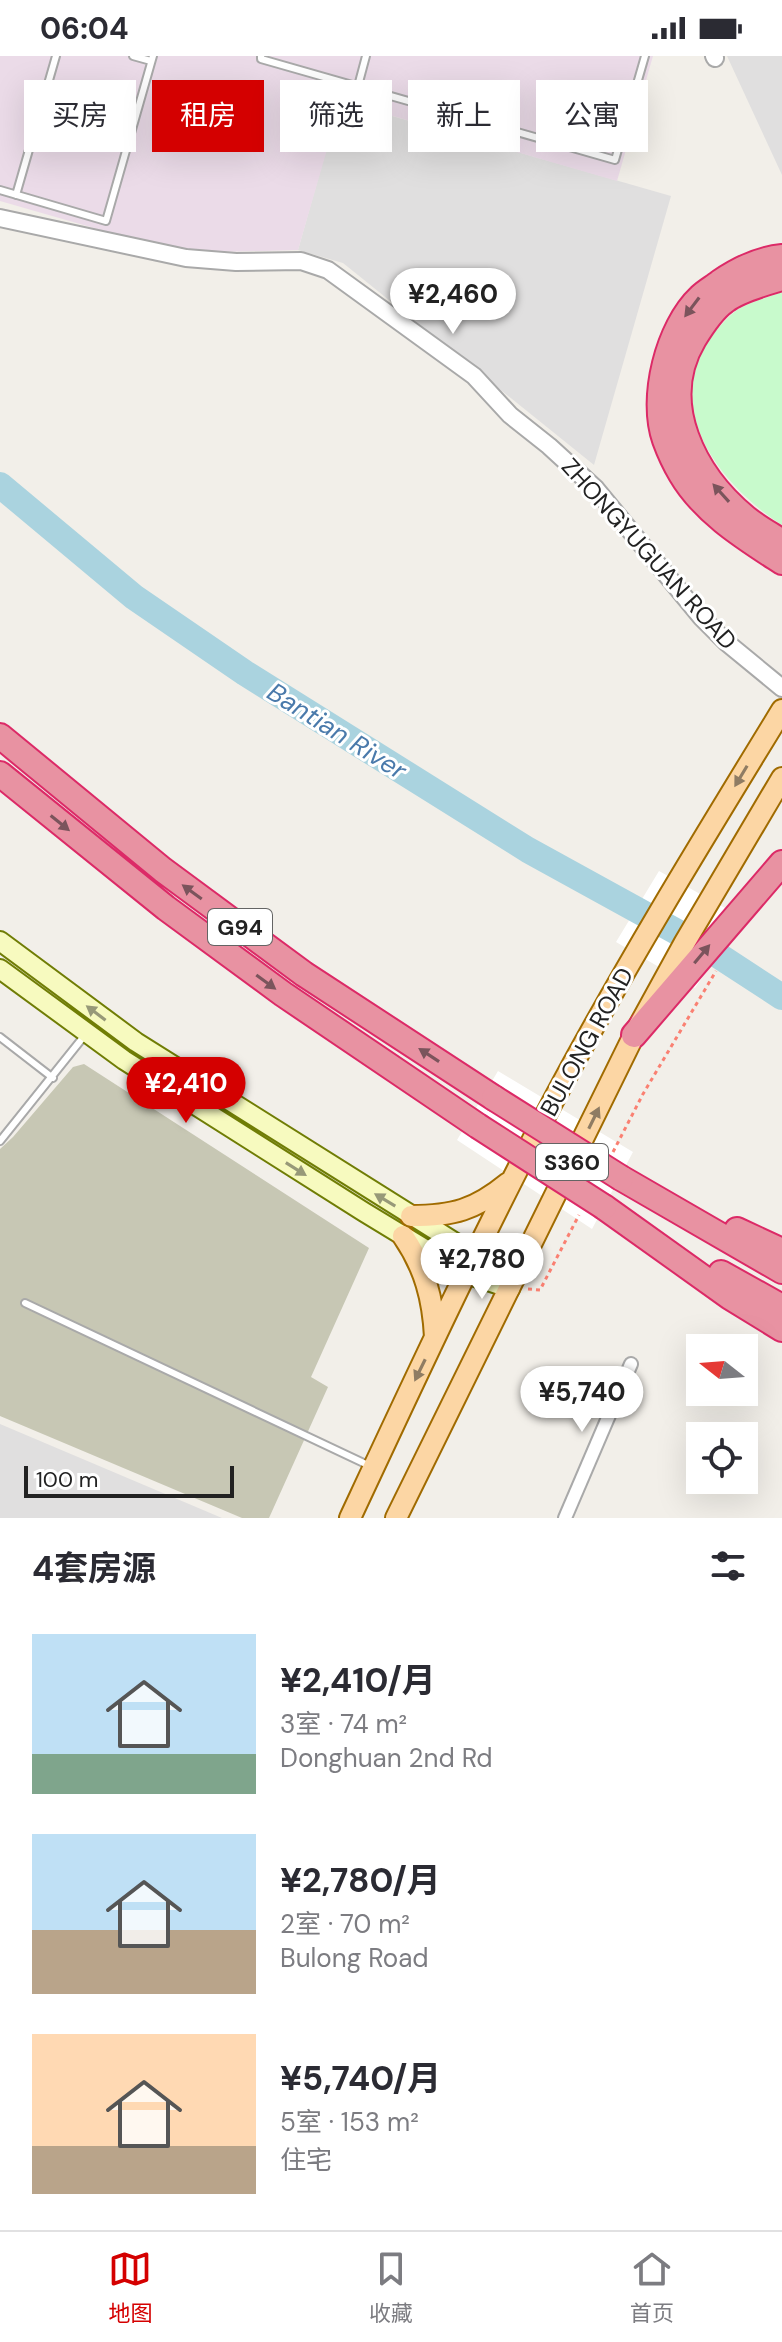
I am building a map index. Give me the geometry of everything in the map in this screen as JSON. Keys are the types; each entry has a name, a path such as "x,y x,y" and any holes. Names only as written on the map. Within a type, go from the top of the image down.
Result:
{"highway":[{"path":"782,257 764,259 733,273 700,297 675,331 666,359 660,396 664,438 681,475 705,506 744,538 782,562"},
{"path":"782,278 725,300 703,325 684,357 678,392 680,424 717,491 747,519 782,542"},
{"name":"G94","path":"0,736 163,870 304,974 667,1206 782,1271"},
{"name":"G94","path":"0,774 189,925 283,994 594,1207 782,1307"},
{"path":"634,1035 782,863"},
{"path":"667,1206 718,1221 782,1251"},
{"path":"594,1207 782,1329"}],"main road":[{"name":"BULONG ROAD","path":"350,1518 475,1255 552,1102 636,954 782,710"},
{"name":"BULONG ROAD","path":"396,1518 634,1035 782,778"},
{"path":"0,941 136,1042 475,1255 510,1289"},
{"path":"0,969 124,1060 403,1236 466,1274 510,1289"},
{"path":"411,1216 459,1213 479,1205 514,1178"},
{"path":"403,1236 416,1254 425,1276 431,1297 435,1338"}],"street":[{"name":"ZHONGYUGUAN ROAD","path":"0,218 186,258 236,262 301,261 328,270 474,376 510,415 596,489 701,617 782,688"},
{"path":"565,1518 631,1364"}],"lane":[{"path":"16,195 56,56"},
{"path":"0,190 106,221 152,59 133,56"},
{"path":"261,56 261,59 336,80"},
{"path":"360,80 366,56"},
{"path":"392,96 615,160 645,56"},
{"path":"0,1141 87,1033"},
{"path":"0,1037 53,1078"},
{"path":"25,1303 374,1468"}],"path":[{"path":"614,1171 643,1094 710,979"},
{"path":"510,1289 540,1290 594,1207"}],"shaded area":[{"path":"0,56 653,56 646,80 536,80 536,152 625,152 617,181 517,152 520,152 520,80 408,80 408,120 392,116 392,80 280,80 280,152 326,152 298,250 181,253 0,201"},
{"path":"727,56 782,56 782,175"},
{"path":"392,116 408,121 408,152 518,152 671,196 594,465 343,263 298,250 326,152 392,152"},
{"path":"84,1064 369,1248 311,1377 328,1387 269,1518 242,1518 0,1416 0,1149 73,1067"},
{"path":"0,1424 222,1518 0,1518"}],"green space":[{"path":"782,292 782,525 731,482 712,457 698,429 692,401 695,371 708,342 737,310"}],"pier":[{"path":"659,871 743,918 695,988 616,942"},
{"path":"498,1071 633,1152 592,1229 457,1140"}],"waterway":[{"name":"Bantian River","path":"0,485 134,597 245,673 528,850 697,943"},
{"name":"Bantian River","path":"713,952 782,997"}]}
